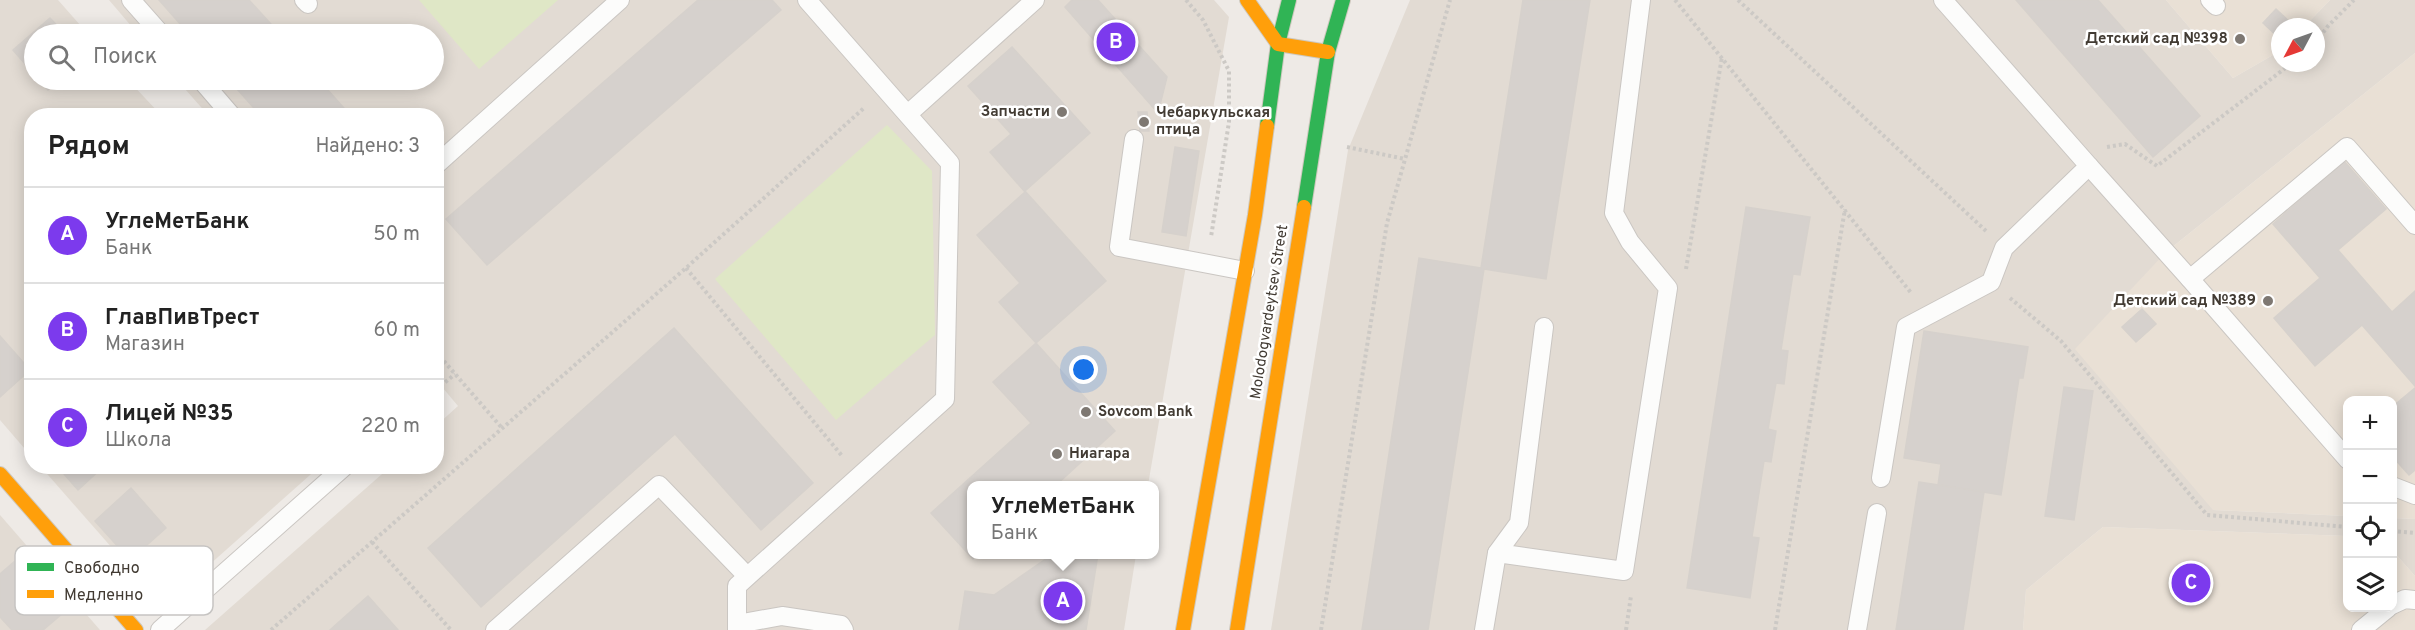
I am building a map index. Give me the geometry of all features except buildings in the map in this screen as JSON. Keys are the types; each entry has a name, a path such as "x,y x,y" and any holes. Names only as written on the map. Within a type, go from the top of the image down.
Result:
{"main road":[{"path":"1248,0 1278,44 1328,52"},
{"name":"Molodogvardeytsev Street","path":"1183,630 1245,271 1278,44 1289,0"},
{"name":"Molodogvardeytsev Street","path":"1237,630 1328,52 1343,0"},
{"path":"1319,36 1328,52"},
{"path":"0,474 63,546"},
{"path":"123,615 136,630"}],"lane":[{"path":"131,0 153,24"},
{"path":"444,158 620,0"},
{"path":"807,0 950,163 945,399 736,586 737,627 782,616 842,625 844,630"},
{"path":"908,114 1035,0"},
{"path":"1497,552 1624,571 1668,288 1630,242 1614,213 1641,0"},
{"path":"1942,0 2343,454"},
{"path":"210,90 225,108"},
{"path":"1134,139 1119,247 1245,271"},
{"path":"2190,279 2348,147 2415,225"},
{"path":"1881,478 1906,327 1991,282 2004,248 2088,166"},
{"path":"1484,630 1497,552 1519,523 1544,327"},
{"path":"213,583 336,474"},
{"path":"495,630 659,485 747,576"},
{"path":"2397,488 2415,495"},
{"path":"1857,630 1877,513"},
{"path":"2397,603 2405,599 2415,600"},
{"path":"2361,630 2383,612"},
{"path":"160,630 177,615"}],"path":[{"path":"1186,0 1203,20 1229,71 1229,122 1207,264"},
{"path":"1321,630 1387,223 1450,0"},
{"path":"1675,0 1929,315"},
{"path":"1738,0 2004,248"},
{"path":"2325,30 2354,0"},
{"path":"2076,152 2125,144 2157,166 2280,72"},
{"path":"272,630 686,268 885,89"},
{"path":"1345,147 1406,159"},
{"path":"1775,630 1845,209"},
{"path":"686,268 859,477"},
{"path":"1991,282 2061,341 2207,514 2343,527"},
{"path":"444,361 502,428"},
{"path":"444,383 455,374"},
{"path":"2397,531 2415,533"},
{"path":"372,542 451,630"}],"shaded area":[{"path":"0,0 58,0 79,24 24,24 24,90 137,90 154,108 24,108 24,448 0,420"},
{"path":"109,0 1214,0 1229,17 1149,481 967,481 967,559 1135,559 1124,630 205,630 382,474 444,474 444,419 458,406 444,389 444,108 202,108 186,90 444,90 444,24 129,24"},
{"path":"1410,0 2166,0 2233,78 2271,56 2271,72 2325,72 2325,18 2313,18 2330,0 2415,0 2415,53 2166,252 2213,510 2343,516 2343,536 2103,527 2026,590 2023,630 1271,630 1348,150"},
{"name":"Детский сад №398","path":"2166,0 2330,0 2313,18 2271,18 2271,56 2233,78"},
{"name":"Детский сад №389","path":"2415,53 2415,519 2397,518 2397,396 2343,396 2343,516 2213,510 2075,349 2166,252"},
{"path":"47,474 311,474 213,561 213,546 110,546"},
{"path":"0,515 27,546 15,546 15,615 87,615 100,630 0,630"},
{"path":"2397,518 2415,519 2415,576 2397,556"},
{"path":"2103,527 2343,536 2343,612 2397,612 2397,556 2415,576 2415,630 2023,630 2026,590"}],"green space":[{"path":"419,0 558,0 479,69 444,29 444,24 440,24"},
{"path":"887,125 932,171 935,335 836,420 715,279"}],"traffic: fast":[{"path":"1267,126 1278,44 1289,0"},
{"path":"1304,207 1328,52 1343,0"}],"traffic: slow":[{"path":"1247,0 1278,44 1328,52"},
{"path":"1183,630 1255,215 1267,126"},
{"path":"1237,630 1304,207"},
{"path":"0,474 63,546"},
{"path":"123,615 136,630"}],"place":[{"name":"Детский сад №398","path":"2240,39"},
{"name":"ГлавПивТрест","path":"1116,42"},
{"name":"Запчасти","path":"1062,112"},
{"name":"Чебаркульская птица","path":"1144,122"},
{"name":"Детский сад №389","path":"2268,301"},
{"name":"Sovcom Bank","path":"1086,412"},
{"name":"Ниагара","path":"1057,454"},
{"name":"Лицей №35","path":"2191,583"},
{"name":"УглеМетБанк","path":"1063,601"}]}
